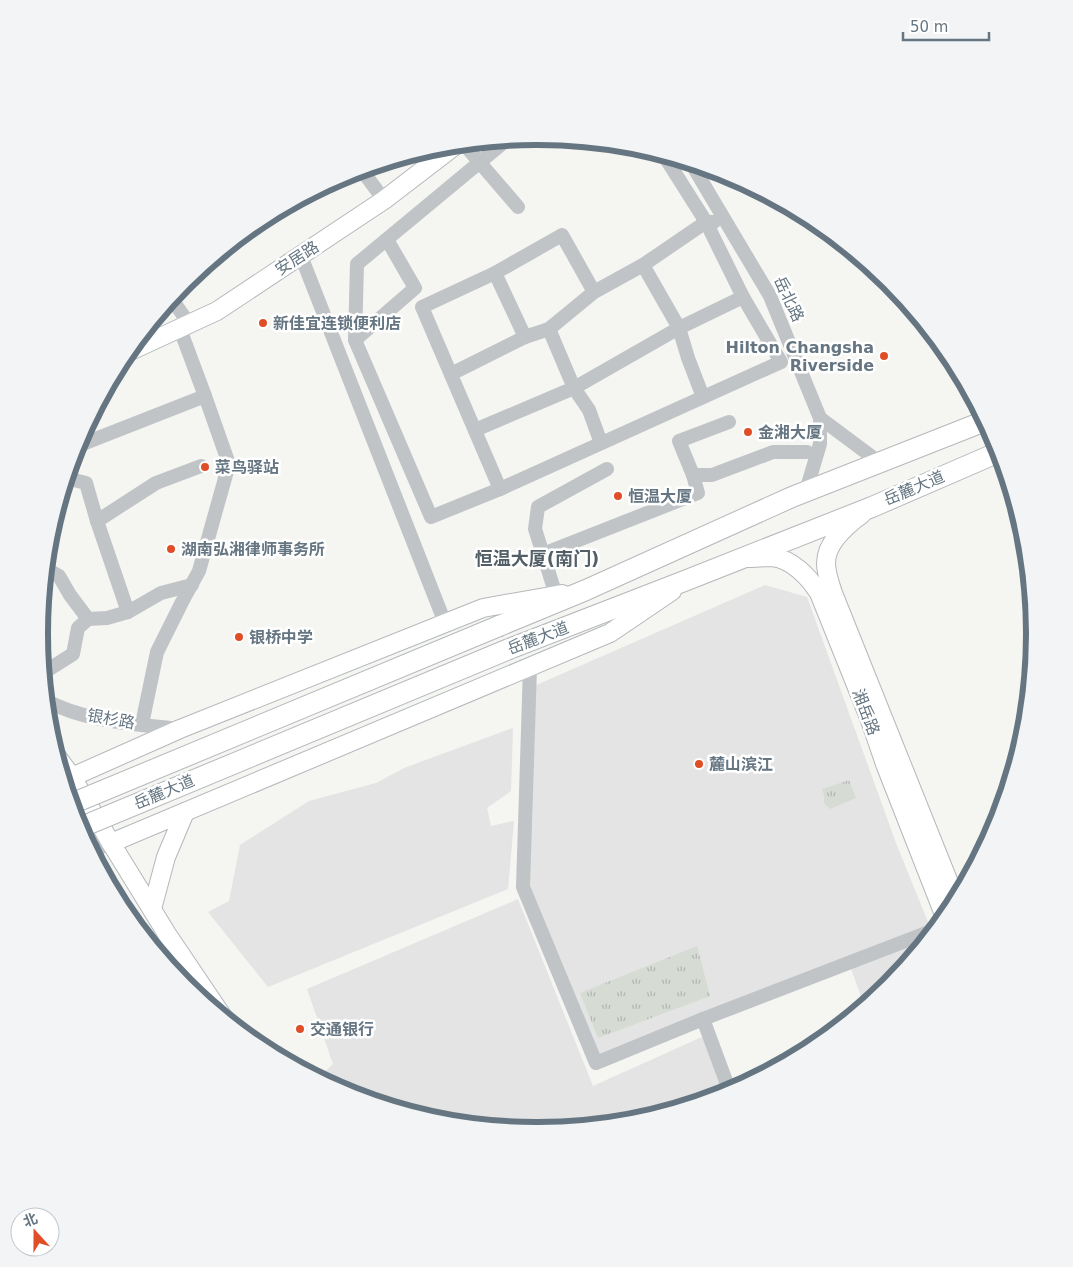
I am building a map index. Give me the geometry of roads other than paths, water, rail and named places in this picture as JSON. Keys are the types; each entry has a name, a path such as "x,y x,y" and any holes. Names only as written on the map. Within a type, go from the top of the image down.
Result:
{"highway":[{"name":"岳麓大道","path":"77,801 586,590 806,491 978,424"},
{"name":"岳麓大道","path":"87,825 508,649 872,507 992,455"}],"main road":[{"name":"安居路","path":"142,346 216,311 384,200 446,153"},
{"name":"湘岳路","path":"872,507 844,528 834,540 829,549 826,562 829,579 952,890"},
{"name":"湘岳路","path":"742,559 773,557 786,562 806,576 819,593 870,720 885,764 941,907"},
{"path":"111,843 610,633 687,580"},
{"path":"69,778 180,729 483,608 586,590"},
{"path":"71,783 210,997"},
{"path":"152,909 166,857 185,812"}],"street":[{"path":"499,147 357,264 356,340 431,517 500,489 781,362 743,297 706,222 668,163"},
{"path":"469,150 518,206"},
{"name":"岳北路","path":"696,171 770,296 820,418 820,444 806,491"},
{"path":"366,175 384,200"},
{"path":"451,374 525,337 549,329 594,292 643,265 706,222 726,221"},
{"path":"500,489 422,307 496,273 562,236 594,292"},
{"path":"356,340 415,288 389,243"},
{"path":"301,256 445,623"},
{"path":"643,265 679,328 703,397"},
{"path":"496,273 525,337"},
{"path":"475,430 574,388 679,328 743,297"},
{"path":"142,724 157,652 199,571 229,464 205,396 185,327 174,305"},
{"path":"549,329 574,388 589,410 601,443"},
{"path":"87,442 205,396"},
{"path":"820,418 879,462"},
{"path":"543,554 698,492 679,441 729,422"},
{"path":"693,475 712,475 773,452 806,452"},
{"path":"97,520 156,483 201,466"},
{"path":"556,595 535,529 538,508 607,468"},
{"path":"72,479 86,483 128,612"},
{"path":"52,572 59,576 70,595 88,618"},
{"path":"49,669 73,654 78,628 88,618 107,618 128,612 161,593 192,586"},
{"path":"530,667 523,887 596,1063 703,1018 921,935"},
{"name":"银杉路","path":"53,705 59,708 105,720 180,729"},
{"path":"97,848 111,843"},
{"path":"703,1018 727,1084"}],"place":[{"name":"新佳宜连锁便利店","path":"263,323"},
{"name":"Hilton Changsha Riverside","path":"884,356"},
{"name":"金湘大厦","path":"748,432"},
{"name":"菜鸟驿站","path":"205,467"},
{"name":"恒温大厦","path":"618,496"},
{"name":"湖南弘湘律师事务所","path":"171,549"},
{"name":"银桥中学","path":"239,637"},
{"name":"麓山滨江","path":"699,764"},
{"name":"交通银行","path":"300,1029"}],"district":[{"name":"恒温大厦(南门)","path":"537,558"}]}
